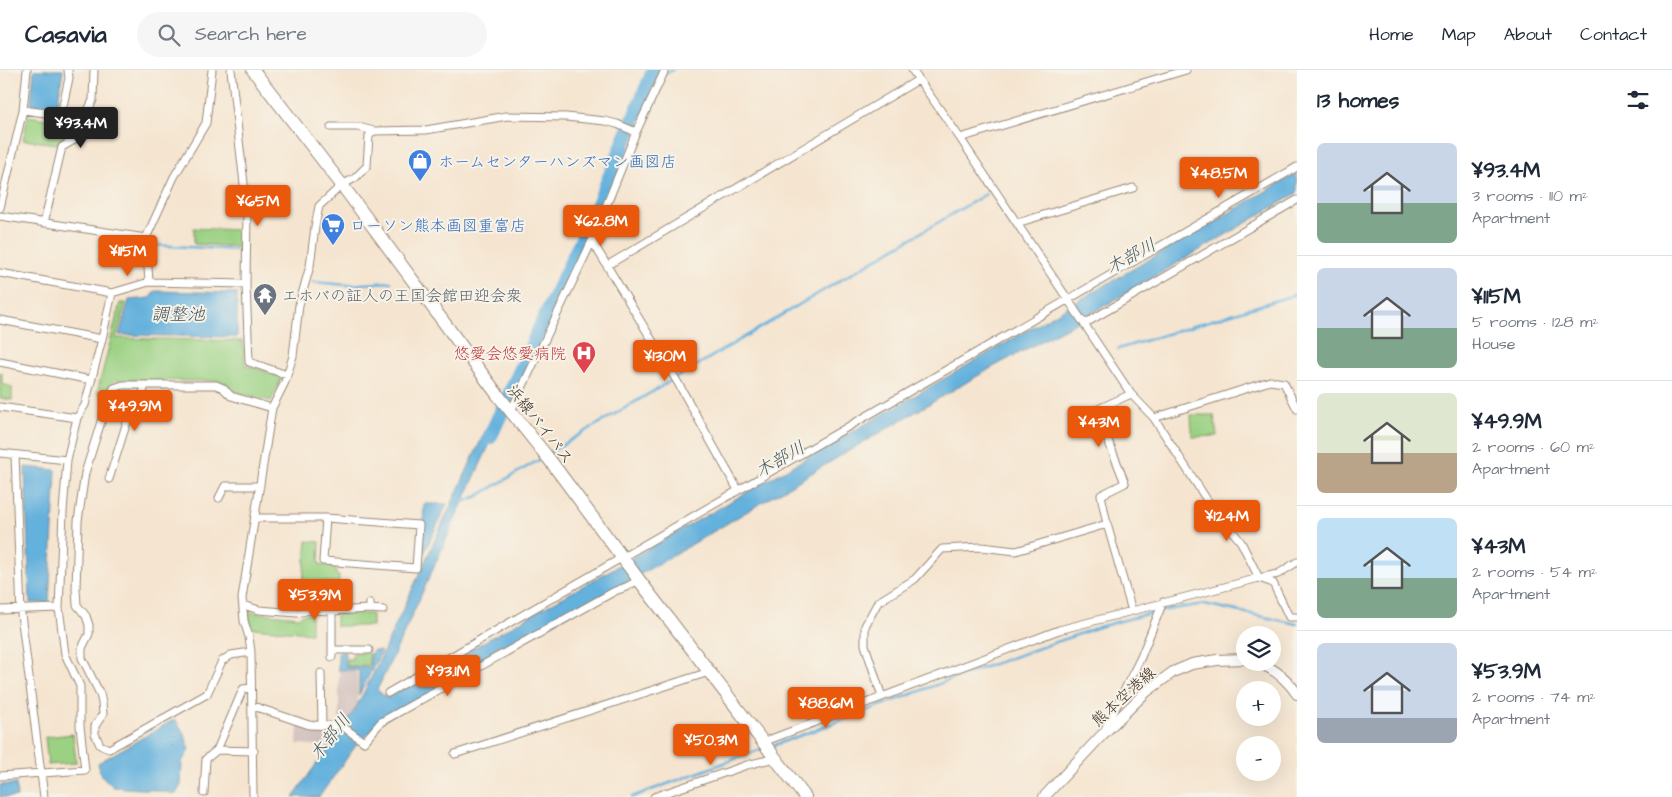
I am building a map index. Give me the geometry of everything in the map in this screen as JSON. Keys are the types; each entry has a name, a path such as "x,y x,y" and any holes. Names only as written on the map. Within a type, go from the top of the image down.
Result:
{"highway":[{"name":"浜線バイパス","path":"253,70 805,797"}],"main road":[{"name":"熊本空港線","path":"1044,797 1102,735 1146,692 1173,672 1192,664 1236,659"},
{"path":"1276,671 1297,694"}],"street":[{"path":"0,208 23,110 28,70"},
{"path":"23,110 62,115 69,78 68,70"},
{"path":"44,223 62,147 74,140 93,100 94,70"},
{"path":"149,282 146,238 174,177 206,122 212,70"},
{"path":"231,70 247,210 246,284 249,362 288,375"},
{"path":"510,409 592,241 636,132 665,70"},
{"path":"912,70 960,138 1131,394 1154,418 1206,500 1241,542 1259,578 1273,583 1289,616 1297,617"},
{"path":"960,138 1186,70"},
{"path":"608,266 918,80"},
{"path":"331,127 358,128 374,131 426,130 507,116 566,117 605,121 636,132"},
{"path":"253,797 254,751 251,652 244,621 242,598 272,408 288,375 293,356 299,305 310,266 314,227 319,206 342,185 355,178 367,166 369,136 374,131"},
{"path":"388,693 1297,167"},
{"path":"1016,223 1133,188"},
{"path":"1084,324 1297,200"},
{"path":"0,216 146,238"},
{"path":"592,241 678,383 738,490"},
{"path":"0,273 112,293 149,282 246,284"},
{"path":"0,776 85,770 80,726 80,686 65,654 59,608 67,460 77,418 85,405 112,293"},
{"path":"0,320 102,339"},
{"path":"0,362 91,380"},
{"path":"1154,418 1270,381 1284,383 1297,409"},
{"path":"251,652 231,655 222,660 207,694 109,749 100,745 95,734 95,726 103,714 102,703 100,694 82,658 82,648 89,634 89,625 86,616 77,605 78,521 85,473 109,396 114,388 123,385 216,385 231,396 272,408"},
{"path":"109,479 131,409 140,406 145,385"},
{"path":"1131,394 1096,410 1126,483 1102,496 1107,524 1132,611"},
{"path":"0,407 77,418"},
{"path":"0,453 67,460"},
{"path":"16,455 21,610 44,797"},
{"path":"219,498 225,486 260,486"},
{"path":"256,518 326,518 419,525 416,568 323,561 326,518"},
{"path":"882,697 865,645 865,626 878,602 915,579 942,549 981,548 1016,551 1107,524"},
{"path":"763,742 1059,630 1278,574 1297,562"},
{"path":"253,706 309,725 342,726 364,742 382,722 638,579"},
{"path":"1102,735 1141,657 1163,602"},
{"path":"242,605 259,610 297,613 309,610 332,611 370,606 383,610"},
{"path":"0,610 59,608"},
{"path":"332,611 332,653 349,654 369,650"},
{"path":"455,754 709,672"},
{"path":"321,673 322,725"},
{"path":"204,793 206,759 217,750 243,689 251,688"},
{"path":"217,750 254,751"},
{"path":"654,797 747,765 775,758"}],"shaded area":[{"path":"339,671 357,671 358,705 344,723 339,720"},
{"path":"298,725 308,728 335,729 324,746 297,744"}],"green space":[{"path":"28,116 75,124 69,136 58,144 23,140"},
{"path":"194,228 239,230 240,247 194,244"},
{"path":"120,303 126,303 116,338 243,341 245,365 282,377 271,401 236,392 220,381 116,380 103,395 97,393"},
{"path":"0,372 2,373 2,384 12,387 12,400 0,398"},
{"path":"1191,415 1214,415 1217,436 1192,437"},
{"path":"307,541 320,542 319,564 336,566 336,575 339,576 339,583 303,581"},
{"path":"248,612 299,617 303,614 311,614 311,633 252,628"},
{"path":"336,614 372,614 372,626 336,626"},
{"path":"354,653 369,653 369,665 347,666 347,659 352,659"},
{"path":"73,734 76,763 48,765 45,737"}],"water":[{"path":"34,70 63,70 57,108 31,104"},
{"path":"1297,173 1297,193 1077,322 993,367 857,446 669,558 381,722 357,744 319,797 293,797 356,708 493,414 500,423 377,690 387,698 853,431"},
{"name":"調整池","path":"155,291 237,293 237,337 119,335 129,300 150,298"},
{"path":"25,467 56,470 49,603 30,603"},
{"path":"424,504 447,504 424,553 422,551"},
{"path":"374,650 381,652 359,695 359,670 338,670 338,652 345,652 346,667 370,667 370,654"},
{"path":"175,719 185,735 189,749 182,762 181,785 176,794 113,787 101,775 98,763"},
{"path":"16,784 17,797 0,797 0,785"}],"waterway":[{"path":"490,437 593,217 654,70"},
{"path":"665,74 673,70"},
{"path":"648,84 658,78"},
{"path":"549,453 986,194"},
{"path":"153,245 240,250"},
{"path":"313,282 348,285 391,282"},
{"path":"1118,349 1297,294"},
{"path":"462,502 476,497 542,458"},
{"path":"772,746 968,673 1099,627 1154,612 1204,604 1297,624"},
{"path":"632,797 762,749"}],"place":[{"name":"ホームセンターハンズマン画図店","path":"420,182"},
{"name":"ローソン熊本画図重富店","path":"333,246"},
{"name":"エホバの証人の王国会館田迎会衆","path":"265,316"},
{"name":"悠愛会悠愛病院","path":"584,374"}],"water label":[{"name":"木部川","path":"1131,256"},
{"name":"木部川","path":"780,459"},
{"name":"木部川","path":"330,737"}]}
